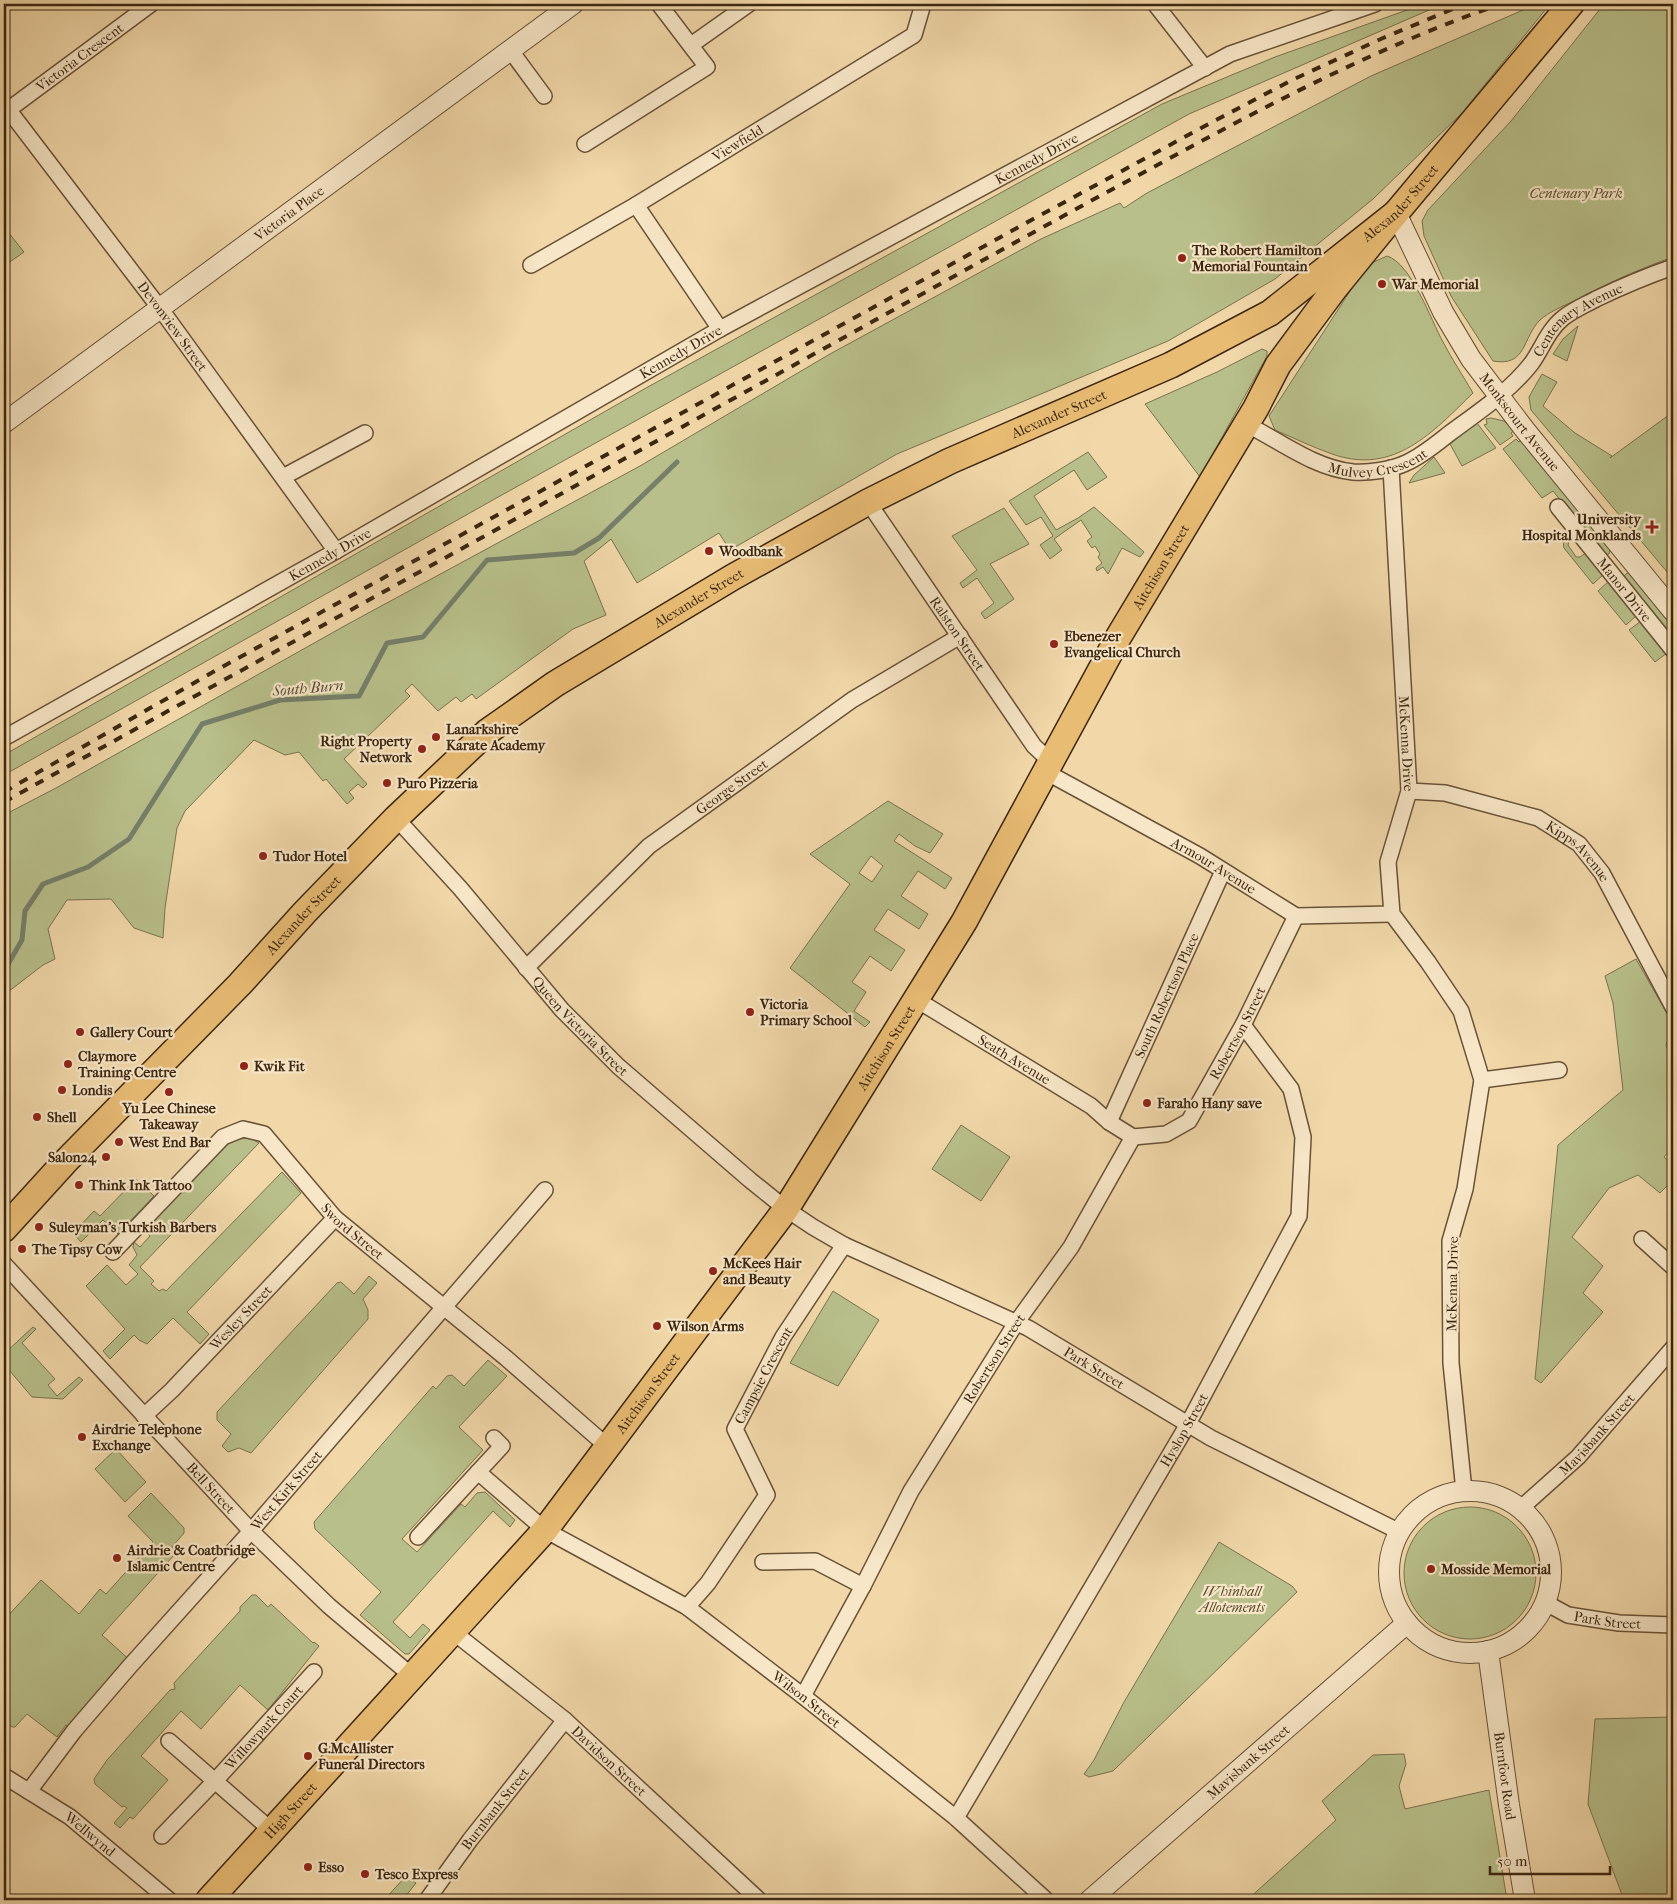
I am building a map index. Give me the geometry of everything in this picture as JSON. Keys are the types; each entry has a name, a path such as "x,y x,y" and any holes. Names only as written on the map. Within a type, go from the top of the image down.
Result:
{"main road":[{"name":"Alexander Street","path":"9,1220 240,984 305,912 396,818 487,732 556,684 733,577 868,502 958,457 1171,365 1270,313 1396,213 1571,4"},
{"name":"Aitchison Street","path":"412,1676 545,1530 786,1210 964,922 1121,632 1246,424 1278,365 1335,288 1396,213"},
{"name":"Aitchison Street","path":"1270,313 1282,339 1278,365"},
{"name":"High Street","path":"209,1900 412,1676"}],"street":[{"name":"Victoria Crescent","path":"6,107 151,4"},
{"name":"Victoria Place","path":"4,423 573,4"},
{"path":"585,144 707,67 659,4"},
{"path":"691,45 749,4"},
{"name":"Viewfield","path":"531,265 636,205 914,35 923,4"},
{"path":"1155,4 1205,68"},
{"name":"Kennedy Drive","path":"4,738 336,551 720,329 1230,54 1376,4"},
{"path":"511,50 544,96"},
{"name":"Devonview Street","path":"6,107 160,309 336,551"},
{"path":"636,205 720,329"},
{"name":"Monkscourt Avenue","path":"1396,213 1457,337 1471,359 1624,553 1673,611"},
{"name":"Centenary Avenue","path":"1498,395 1531,364 1552,329 1567,315 1618,289 1673,267"},
{"name":"Mulvey Crescent","path":"1246,424 1317,462 1353,472 1391,468 1406,464 1422,454 1498,395"},
{"path":"283,477 365,433"},
{"name":"McKenna Drive","path":"1391,468 1409,791 1388,862 1392,914 1428,962 1461,1011 1482,1080 1465,1190 1450,1241 1451,1362 1464,1491"},
{"name":"Ralston Street","path":"868,502 1048,766"},
{"name":"Manor Drive","path":"1558,507 1673,650"},
{"path":"1605,566 1624,553"},
{"name":"George Street","path":"526,968 649,846 852,700 960,636"},
{"name":"Armour Avenue","path":"1048,766 1200,856 1296,916"},
{"name":"Kipps Avenue","path":"1409,791 1445,793 1538,818 1579,844 1602,873 1673,1007"},
{"name":"Queen Victoria Street","path":"396,818 460,888 562,1010 618,1066 786,1210"},
{"name":"South Robertson Place","path":"1110,1122 1223,871"},
{"path":"1296,916 1392,914"},
{"name":"Robertson Street","path":"803,1696 863,1586 911,1491 1016,1324 1071,1247 1133,1137 1166,1134 1189,1121 1243,1025 1296,916"},
{"name":"Seath Avenue","path":"917,1000 1091,1106 1110,1122"},
{"name":"Hyslop Street","path":"956,1818 1188,1424 1299,1216 1303,1137 1291,1089 1243,1025"},
{"path":"1482,1080 1559,1070"},
{"path":"1110,1122 1133,1137"},
{"name":"Sword Street","path":"113,1252 224,1138 243,1129 264,1134 335,1218 444,1307 608,1447"},
{"name":"West Kirk Street","path":"29,1791 74,1731 251,1532 545,1190"},
{"name":"Park Street","path":"786,1210 844,1245 1028,1328 1211,1438 1400,1532"},
{"name":"Wesley Street","path":"144,1416 179,1383 335,1218"},
{"path":"1642,1239 1673,1267"},
{"name":"Campsie Crescent","path":"687,1607 708,1583 767,1495 735,1429 783,1337 844,1245"},
{"name":"Bell Street","path":"4,1264 251,1532 329,1606 412,1676"},
{"name":"Mavisbank Street","path":"1521,1508 1578,1457 1671,1354"},
{"path":"418,1537 502,1446 494,1438"},
{"name":"Wilson Street","path":"478,1472 545,1530 687,1607 803,1696 956,1818 1046,1900"},
{"path":"1464,1491 1484,1492 1504,1498 1529,1515 1543,1534 1551,1557 1552,1580 1546,1603 1537,1618 1515,1640 1488,1651 1462,1653 1438,1646 1416,1633 1397,1608 1389,1577 1393,1546 1413,1514 1437,1498 1464,1491"},
{"path":"763,1562 815,1561 863,1586"},
{"name":"Park Street","path":"1546,1603 1568,1615 1619,1624 1673,1625"},
{"name":"Mavisbank Street","path":"1090,1900 1407,1623"},
{"name":"Davidson Street","path":"452,1631 565,1720 759,1900"},
{"name":"Burnfoot Road","path":"1488,1651 1509,1805 1525,1900"},
{"name":"Willowpark Court","path":"162,1836 314,1672"},
{"name":"Burnbank Street","path":"427,1900 470,1840 565,1720"},
{"name":"Willowpark Court","path":"169,1742 271,1830"},
{"name":"Wellwynd","path":"4,1776 70,1817 169,1900"}],"green space":[{"path":"1424,4 1443,4 1189,114 500,496 4,775 4,755 646,388 1162,104 1275,57"},
{"path":"1537,4 1550,4 1462,113 1373,199 1275,279 1168,341 897,454 730,550 719,533 637,583 611,539 584,561 606,615 573,629 476,699 472,694 461,702 456,697 438,711 412,684 405,691 410,696 344,759 367,784 363,788 358,784 349,792 354,798 347,804 326,779 323,781 299,752 285,755 254,740 185,811 177,828 165,908 163,938 134,928 111,899 67,900 48,929 55,959 43,965 4,995 4,815 56,788 348,624 640,466 830,354 1041,239 1120,203 1124,208 1147,193 1371,76"},
{"name":"Centenary Park","path":"1604,4 1673,4 1673,257 1623,277 1552,312 1540,320 1534,327 1522,350 1512,360 1504,362 1493,361 1451,296 1424,236 1422,221 1428,210 1511,121"},
{"path":"4,227 24,252 4,266"},
{"path":"1387,256 1396,261 1412,280 1443,342 1473,393 1443,422 1411,446 1393,455 1375,459 1354,459 1332,454 1275,430 1269,416 1367,265"},
{"path":"1578,326 1567,361 1553,354 1563,339"},
{"path":"1262,349 1267,351 1267,356 1200,477 1145,404 1217,372"},
{"name":"University Hospital Monklands","path":"1542,374 1557,382 1543,406 1575,433 1612,456 1610,458 1673,412 1673,579 1531,410 1529,397"},
{"path":"1491,418 1504,421 1514,431 1511,433 1513,436 1500,445 1484,425 1487,424 1486,419"},
{"path":"1477,423 1496,448 1462,466 1450,444"},
{"path":"1516,439 1519,442 1522,440 1610,550 1609,554 1604,555 1553,491 1542,498 1503,449"},
{"path":"1088,452 1107,477 1087,490 1074,470 1034,496 1056,530 1094,507 1144,552 1140,557 1122,548 1108,574 1103,567 1097,571 1096,568 1102,563 1098,557 1100,554 1095,546 1092,548 1087,541 1092,537 1081,520 1054,539 1062,550 1050,559 1040,545 1053,536 1041,517 1026,525 1009,501"},
{"path":"1434,457 1445,473 1409,483 1414,475"},
{"path":"1004,508 1029,544 990,564 1014,599 985,619 981,613 994,603 977,578 963,588 960,583 977,570 952,536"},
{"path":"1562,533 1569,533 1568,545 1576,557 1586,553 1604,574 1593,584 1564,548"},
{"path":"1630,573 1673,627 1673,640 1623,577"},
{"path":"1609,581 1637,615 1626,625 1598,591"},
{"path":"1641,621 1667,653 1655,662 1629,630"},
{"path":"888,801 943,834 930,853 915,846 899,834 894,841 952,878 945,889 918,871 901,896 928,914 919,929 888,909 874,930 905,950 891,971 870,956 852,982 866,992 854,1011 870,1022 865,1027 790,968 850,884 810,854","holes":["871,856 883,866 872,882 859,873"]},
{"path":"1636,959 1673,1024 1673,1039 1667,1041 1666,1046 1673,1056 1673,1146 1664,1157 1673,1165 1673,1189 1668,1185 1660,1193 1638,1175 1609,1188 1572,1237 1603,1266 1583,1293 1603,1312 1541,1383 1535,1379 1558,1145 1623,1090 1613,1003 1605,976"},
{"path":"961,1125 1010,1157 981,1201 932,1169"},
{"path":"250,1138 259,1143 140,1267 154,1281 151,1284 159,1291 163,1289 166,1291 282,1172 301,1193 187,1312 209,1334 200,1344 173,1318 147,1344 134,1335 110,1359 103,1351 125,1329 86,1286 107,1265 126,1285 138,1274 129,1265 137,1255 133,1247 134,1242 140,1247 150,1236 144,1230 228,1144 240,1139"},
{"path":"136,1179 154,1196 118,1234 103,1220 81,1242 73,1233 94,1211 100,1216"},
{"path":"369,1276 377,1283 363,1299 368,1310 368,1319 251,1453 239,1448 228,1452 222,1446 231,1434 217,1420 217,1412 337,1283 341,1282 354,1294"},
{"path":"833,1291 879,1320 838,1386 790,1363"},
{"path":"33,1327 36,1329 22,1343 55,1379 48,1385 57,1396 79,1377 83,1380 63,1399 32,1397 4,1364 4,1354"},
{"path":"488,1360 507,1376 459,1427 483,1450 402,1539 417,1552 461,1504 465,1507 477,1493 485,1492 515,1520 510,1527 493,1511 393,1622 410,1638 423,1624 430,1630 409,1654 405,1654 360,1615 381,1592 315,1529 314,1522 433,1386 436,1389 447,1376 452,1375 464,1386"},
{"path":"116,1449 146,1482 125,1502 95,1469"},
{"path":"151,1493 184,1528 184,1533 172,1547 177,1551 175,1554 102,1635 133,1663 74,1731 66,1725 57,1737 27,1714 15,1727 12,1727 4,1721 4,1620 41,1580 79,1614 100,1589 106,1594 153,1542 128,1516"},
{"path":"1470,1507 1483,1508 1495,1512 1517,1526 1531,1548 1535,1560 1535,1586 1531,1598 1517,1620 1495,1634 1483,1638 1470,1639 1457,1638 1445,1634 1423,1620 1409,1598 1405,1586 1404,1573 1405,1560 1409,1548 1423,1526 1445,1512 1457,1508"},
{"name":"Whinhall Allotements","path":"1219,1542 1292,1586 1297,1592 1113,1771 1089,1777 1084,1774 1094,1760 1124,1702"},
{"path":"252,1595 256,1595 268,1607 271,1604 313,1643 319,1646 268,1710 240,1685 201,1729 181,1711 141,1756 168,1780 133,1819 130,1817 120,1828 114,1823 127,1808 122,1807 95,1784 94,1779 107,1760 170,1690 175,1689 174,1683 240,1611 240,1607"},
{"path":"1673,1717 1673,1900 1624,1900 1588,1804 1595,1719"},
{"path":"1404,1754 1406,1764 1399,1786 1405,1809 1489,1790 1507,1900 1247,1900 1336,1820 1322,1801 1373,1755"},
{"path":"406,1876 416,1883 404,1900 384,1900"}],"waterway":[{"name":"South Burn","path":"4,971 22,940 25,911 43,884 88,867 129,839 202,724 280,700 359,696 387,643 423,637 487,560 574,553 599,538 677,462"}],"railway":[{"path":"4,792 213,672 1203,127 1292,80 1383,38 1465,4"},
{"path":"4,802 1202,141 1328,76 1413,38 1501,4"}],"place":[{"name":"The Robert Hamilton Memorial Fountain","path":"1182,258"},
{"name":"War Memorial","path":"1382,284"},
{"name":"University Hospital Monklands","path":"1652,527"},
{"name":"Woodbank","path":"709,551"},
{"name":"Ebenezer Evangelical Church","path":"1054,644"},
{"name":"Lanarkshire Karate Academy","path":"436,737"},
{"name":"Right Property Network","path":"422,749"},
{"name":"Puro Pizzeria","path":"387,783"},
{"name":"Tudor Hotel","path":"263,856"},
{"name":"Victoria Primary School","path":"750,1012"},
{"name":"Gallery Court","path":"80,1032"},
{"name":"Claymore Training Centre","path":"68,1064"},
{"name":"Kwik Fit","path":"244,1066"},
{"name":"Londis","path":"62,1090"},
{"name":"Yu Lee Chinese Takeaway","path":"169,1092"},
{"name":"Faraho Hany save","path":"1147,1103"},
{"name":"Shell","path":"37,1117"},
{"name":"West End Bar","path":"119,1142"},
{"name":"Salon24","path":"106,1157"},
{"name":"Think Ink Tattoo","path":"79,1185"},
{"name":"Suleyman's Turkish Barbers","path":"39,1227"},
{"name":"The Tipsy Cow","path":"22,1249"},
{"name":"McKees Hair and Beauty","path":"713,1271"},
{"name":"Wilson Arms","path":"657,1326"},
{"name":"Airdrie Telephone Exchange","path":"82,1437"},
{"name":"Airdrie & Coatbridge Islamic Centre","path":"117,1558"},
{"name":"Mosside Memorial","path":"1431,1569"},
{"name":"G.McAllister Funeral Directors","path":"308,1756"},
{"name":"Esso","path":"308,1867"},
{"name":"Tesco Express","path":"365,1874"}]}
